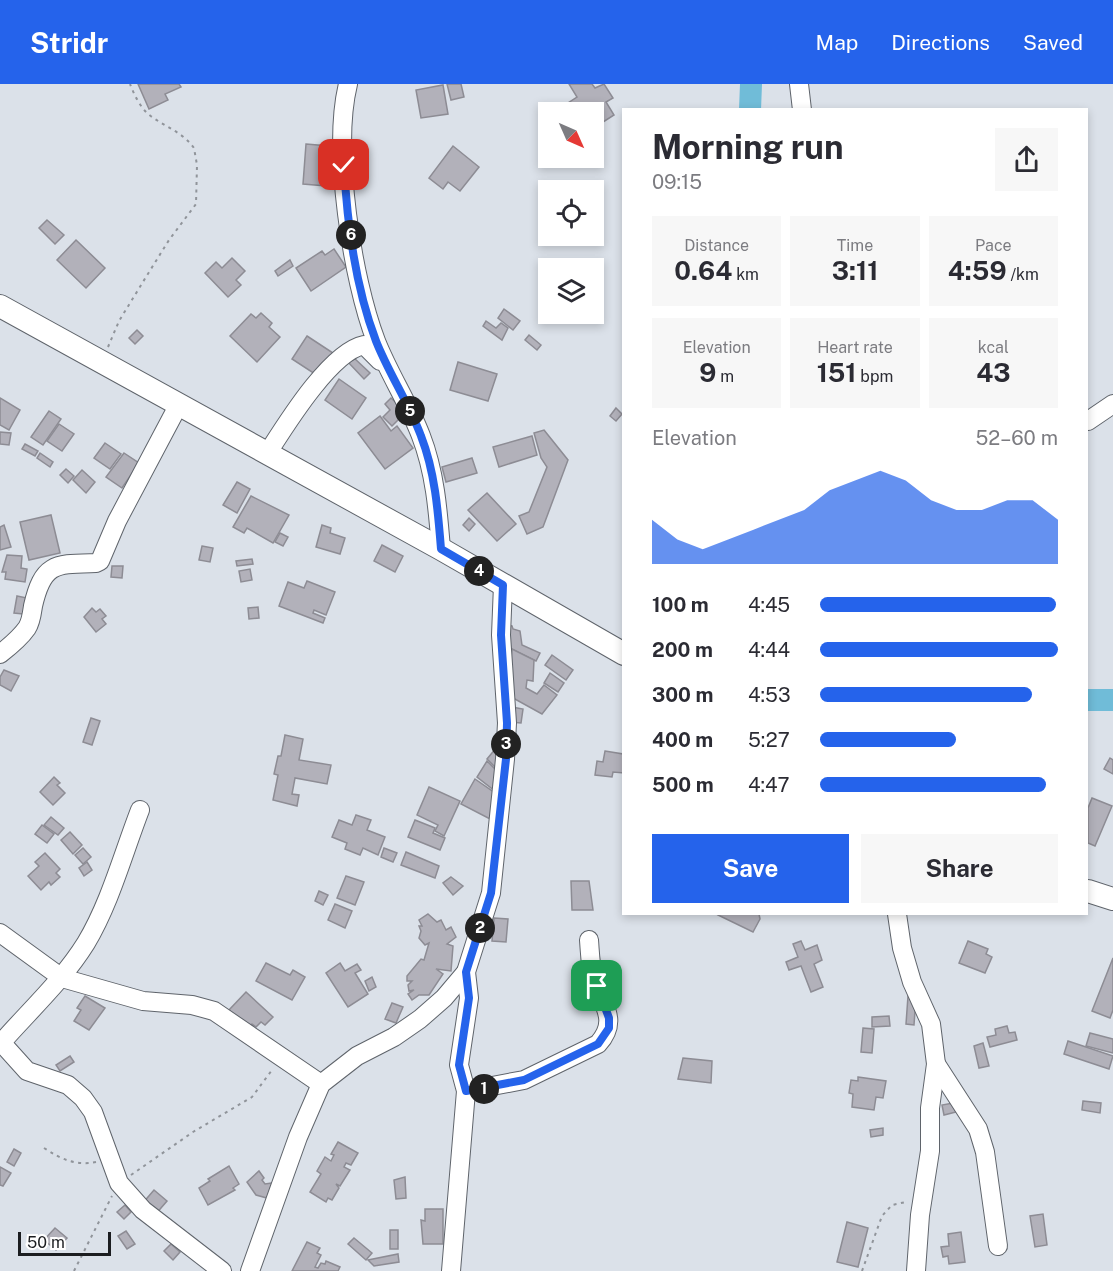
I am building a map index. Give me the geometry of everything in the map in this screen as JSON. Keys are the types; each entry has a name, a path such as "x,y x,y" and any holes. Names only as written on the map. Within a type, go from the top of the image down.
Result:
{"main road":[{"path":"0,306 441,549 622,653"},
{"path":"1088,891 1113,899"}],"street":[{"path":"348,84 341,143 351,233 364,303 375,339 421,435 427,454 438,508 441,549"},
{"path":"799,84 802,108"},
{"path":"267,454 288,421 325,373 350,350 364,345 371,350 391,375"},
{"path":"0,654 29,626 37,588 51,568 61,564 100,561 117,521 179,404"},
{"path":"1088,421 1113,404"},
{"path":"250,1271 298,1137 321,1084 357,1056 394,1037 420,1019 444,998 466,972 491,893 501,819 507,723 501,635 503,585"},
{"path":"140,810 106,900 87,942 62,978 1,1041 27,1071 68,1085 83,1098 93,1112 119,1183 142,1210 222,1271"},
{"path":"897,915 902,948 912,982 931,1024 936,1064 930,1108 930,1151 916,1271"},
{"path":"0,933 62,978 143,1001 192,1005 209,1009 321,1084"},
{"path":"466,1091 524,1080 598,1044 605,1036 609,1028 609,1018 594,979 590,940"},
{"path":"451,1271 466,1091 459,1065 469,998 466,972"},
{"path":"936,1064 978,1129 985,1152 998,1246"}],"path":[{"path":"101,360 119,321 169,240 189,216 197,198 194,148 172,127 148,114 136,99 130,84"},
{"path":"74,1271 119,1183 193,1132 252,1097 269,1073 288,1061"},
{"path":"44,1148 63,1161 84,1164 110,1158"},
{"path":"862,1271 886,1209 892,1205 923,1197"}],"building":[{"path":"138,84 179,84 181,87 165,94 168,100 149,109"},
{"path":"447,84 461,84 464,97 451,100"},
{"path":"569,84 592,84 595,88 604,84 613,98 606,102 614,115 604,121 604,102 570,102 577,97"},
{"path":"443,85 448,114 421,118 416,90"},
{"path":"306,144 329,146 326,186 303,184"},
{"path":"453,146 479,167 460,191 448,182 443,189 429,178"},
{"path":"47,220 64,235 55,244 39,228"},
{"path":"76,240 105,268 86,288 57,260"},
{"path":"334,249 346,267 311,291 296,268 322,251 325,255"},
{"path":"232,258 245,271 236,280 241,285 228,297 205,273 216,262 222,268"},
{"path":"290,260 293,266 278,276 275,271"},
{"path":"504,309 520,321 513,330 498,318"},
{"path":"261,313 272,323 269,327 280,337 257,362 230,336 251,314 256,318"},
{"path":"486,321 496,328 501,323 508,328 502,340 483,326"},
{"path":"137,330 143,336 135,344 129,338"},
{"path":"529,335 541,345 537,350 525,340"},
{"path":"307,336 333,353 318,376 292,359"},
{"path":"353,357 370,373 364,379 348,362"},
{"path":"458,362 497,374 488,401 450,390"},
{"path":"339,379 366,398 352,419 325,400"},
{"path":"0,398 20,410 9,430 0,425"},
{"path":"391,398 406,412 392,426 383,417 390,410 385,404"},
{"path":"616,408 622,414 616,421 610,416"},
{"path":"49,411 61,419 43,445 31,437"},
{"path":"380,416 391,431 397,426 413,448 385,469 358,433"},
{"path":"59,424 74,434 62,451 47,441"},
{"path":"544,430 568,460 543,527 527,534 519,516 529,512 547,467 541,458 534,433"},
{"path":"0,432 11,433 9,445 0,444"},
{"path":"532,436 537,455 499,467 493,447"},
{"path":"105,443 121,454 110,469 94,458"},
{"path":"25,444 38,451 35,456 22,449"},
{"path":"40,453 53,462 50,467 37,458"},
{"path":"124,453 139,463 122,488 106,477"},
{"path":"472,458 477,473 446,482 442,467"},
{"path":"66,469 74,476 68,483 60,475"},
{"path":"82,470 95,482 86,493 73,480"},
{"path":"237,482 250,489 237,513 223,505"},
{"path":"487,493 516,524 497,541 468,510"},
{"path":"251,496 289,515 273,543 247,528 244,533 233,527"},
{"path":"51,515 60,553 29,560 20,522"},
{"path":"469,518 475,524 469,531 463,525"},
{"path":"4,525 11,547 0,550 0,527"},
{"path":"322,525 331,528 330,533 345,538 340,554 316,547"},
{"path":"280,533 288,537 283,546 275,542"},
{"path":"382,545 403,556 395,572 374,561"},
{"path":"202,546 213,548 210,562 199,560"},
{"path":"7,555 22,556 21,568 27,569 25,582 5,579 6,572 2,572"},
{"path":"252,559 253,564 237,566 236,561"},
{"path":"112,566 123,566 122,578 111,577"},
{"path":"250,569 252,580 241,582 239,571"},
{"path":"307,581 335,592 326,615 314,610 313,613 325,618 323,623 279,606 288,582 304,588"},
{"path":"17,596 27,598 23,614 14,613"},
{"path":"258,607 259,618 249,619 248,608"},
{"path":"92,608 96,612 100,609 106,616 102,619 106,624 96,632 84,617"},
{"path":"506,625 520,631 522,645 540,653 536,661 505,646"},
{"path":"512,649 534,660 533,681 527,680 526,688 537,694 544,685 557,695 542,714 513,698 509,676"},
{"path":"552,655 573,670 566,680 545,665"},
{"path":"4,670 19,676 11,691 0,685 0,677"},
{"path":"550,673 564,683 558,692 544,683"},
{"path":"512,707 523,709 521,723 510,722"},
{"path":"91,718 100,721 92,745 83,742"},
{"path":"285,735 303,739 299,760 331,765 327,784 295,778 292,794 299,795 297,806 273,800 278,775 274,774 278,756 281,756"},
{"path":"496,748 499,751 497,769 487,759"},
{"path":"605,751 622,754 622,773 613,772 612,777 595,775 597,761 603,762"},
{"path":"1110,758 1113,760 1113,774 1104,769"},
{"path":"487,761 497,771 495,791 477,777"},
{"path":"54,777 60,783 57,785 65,793 53,805 40,792"},
{"path":"475,779 495,793 494,821 461,804"},
{"path":"429,787 460,801 444,836 435,831 438,825 417,815"},
{"path":"1092,798 1112,806 1095,846 1088,843 1088,808"},
{"path":"356,815 371,820 367,830 385,837 378,855 363,848 360,855 345,849 347,843 332,837 339,820 352,825"},
{"path":"51,817 64,828 58,835 44,825"},
{"path":"415,820 435,828 433,833 445,838 440,850 408,837"},
{"path":"42,825 54,834 47,843 35,834"},
{"path":"70,832 82,845 73,854 61,840"},
{"path":"83,848 91,857 83,864 75,855"},
{"path":"384,848 397,853 393,862 381,857"},
{"path":"406,852 439,866 435,878 401,865"},
{"path":"45,853 60,869 56,873 60,877 51,885 49,882 41,890 28,876 39,866 35,862"},
{"path":"87,862 92,870 84,876 79,868"},
{"path":"346,876 364,882 355,905 337,898"},
{"path":"451,877 463,886 453,895 443,883"},
{"path":"571,881 589,881 593,910 572,910"},
{"path":"319,891 328,895 323,905 315,901"},
{"path":"335,904 352,911 345,928 328,920"},
{"path":"428,914 437,922 441,920 446,930 451,927 456,937 447,944 453,946 451,971 436,969 443,974 429,995 419,995 412,1000 408,994 414,990 409,991 408,985 412,981 407,981 407,976 421,959 424,960 429,943 425,945 419,938 421,931 419,926 422,926 419,920"},
{"path":"718,915 759,915 760,919 753,932"},
{"path":"494,918 508,919 506,942 492,941"},
{"path":"801,941 805,950 817,945 822,960 814,964 823,987 811,992 801,966 789,970 786,962 798,957 793,944"},
{"path":"968,941 988,949 986,954 992,957 985,973 959,963"},
{"path":"1113,958 1113,1010 1110,1018 1092,1011"},
{"path":"266,963 290,975 293,970 305,977 292,1000 256,981"},
{"path":"340,963 345,971 357,964 361,970 355,973 368,994 348,1007 326,973"},
{"path":"372,977 376,987 369,991 365,981"},
{"path":"246,992 273,1017 265,1025 261,1022 256,1027 252,1024 249,1028 229,1010"},
{"path":"85,996 105,1008 89,1030 74,1021 81,1010 77,1008"},
{"path":"908,996 916,996 914,1025 906,1024"},
{"path":"392,1003 403,1007 396,1023 385,1019"},
{"path":"889,1016 890,1026 872,1027 872,1017"},
{"path":"1007,1026 1009,1033 1015,1032 1017,1040 990,1047 987,1037 996,1035 995,1029"},
{"path":"863,1028 874,1029 872,1053 861,1052"},
{"path":"1090,1033 1113,1039 1113,1053 1086,1046"},
{"path":"1068,1041 1113,1056 1109,1069 1064,1054"},
{"path":"983,1043 989,1066 979,1068 974,1046"},
{"path":"70,1056 74,1062 60,1071 56,1065"},
{"path":"683,1058 712,1061 711,1083 678,1079"},
{"path":"858,1077 886,1081 883,1098 876,1097 874,1110 852,1107 853,1094 849,1093 851,1080 858,1081"},
{"path":"1083,1101 1101,1103 1100,1113 1082,1110"},
{"path":"958,1102 960,1111 944,1115 942,1105"},
{"path":"883,1128 883,1135 871,1137 870,1130"},
{"path":"338,1142 358,1153 351,1165 346,1163 344,1167 350,1170 340,1186 336,1184 339,1188 332,1200 328,1198 326,1202 310,1192 321,1174 317,1171 325,1157 331,1161 334,1155 331,1154"},
{"path":"14,1149 21,1153 14,1166 7,1162"},
{"path":"229,1166 239,1184 233,1188 235,1190 208,1205 199,1188 210,1181 208,1179"},
{"path":"0,1167 11,1173 3,1186 0,1185"},
{"path":"259,1171 265,1184 272,1183 267,1198 256,1195 247,1182"},
{"path":"405,1177 406,1198 396,1199 394,1180"},
{"path":"154,1190 167,1201 155,1215 142,1204"},
{"path":"125,1205 131,1212 124,1219 117,1212"},
{"path":"425,1209 443,1209 443,1244 423,1244 421,1220 425,1221"},
{"path":"1043,1214 1047,1245 1035,1247 1030,1216"},
{"path":"847,1222 868,1228 858,1267 837,1262"},
{"path":"55,1228 67,1238 56,1250 44,1240"},
{"path":"390,1230 398,1230 398,1249 390,1249"},
{"path":"126,1231 135,1244 127,1249 118,1236"},
{"path":"961,1232 965,1262 949,1264 948,1256 943,1257 941,1247 949,1246 948,1234"},
{"path":"354,1238 372,1253 366,1260 348,1244"},
{"path":"307,1242 320,1248 317,1253 321,1255 315,1267 318,1268 326,1261 340,1267 338,1271 292,1271"},
{"path":"171,1244 180,1252 173,1260 164,1251"},
{"path":"398,1254 399,1262 374,1266 368,1260"}],"waterway":[{"path":"750,108 751,84"},
{"path":"1088,700 1113,700"}],"route":[{"path":"344,165 351,233 364,303 375,339 421,435 427,454 438,508 441,549 503,585 501,635 507,723 506,759 491,893 466,972 468,1014 459,1065 460,1076 466,1091 524,1080 598,1044 609,1028 609,1018 597,986"}]}
